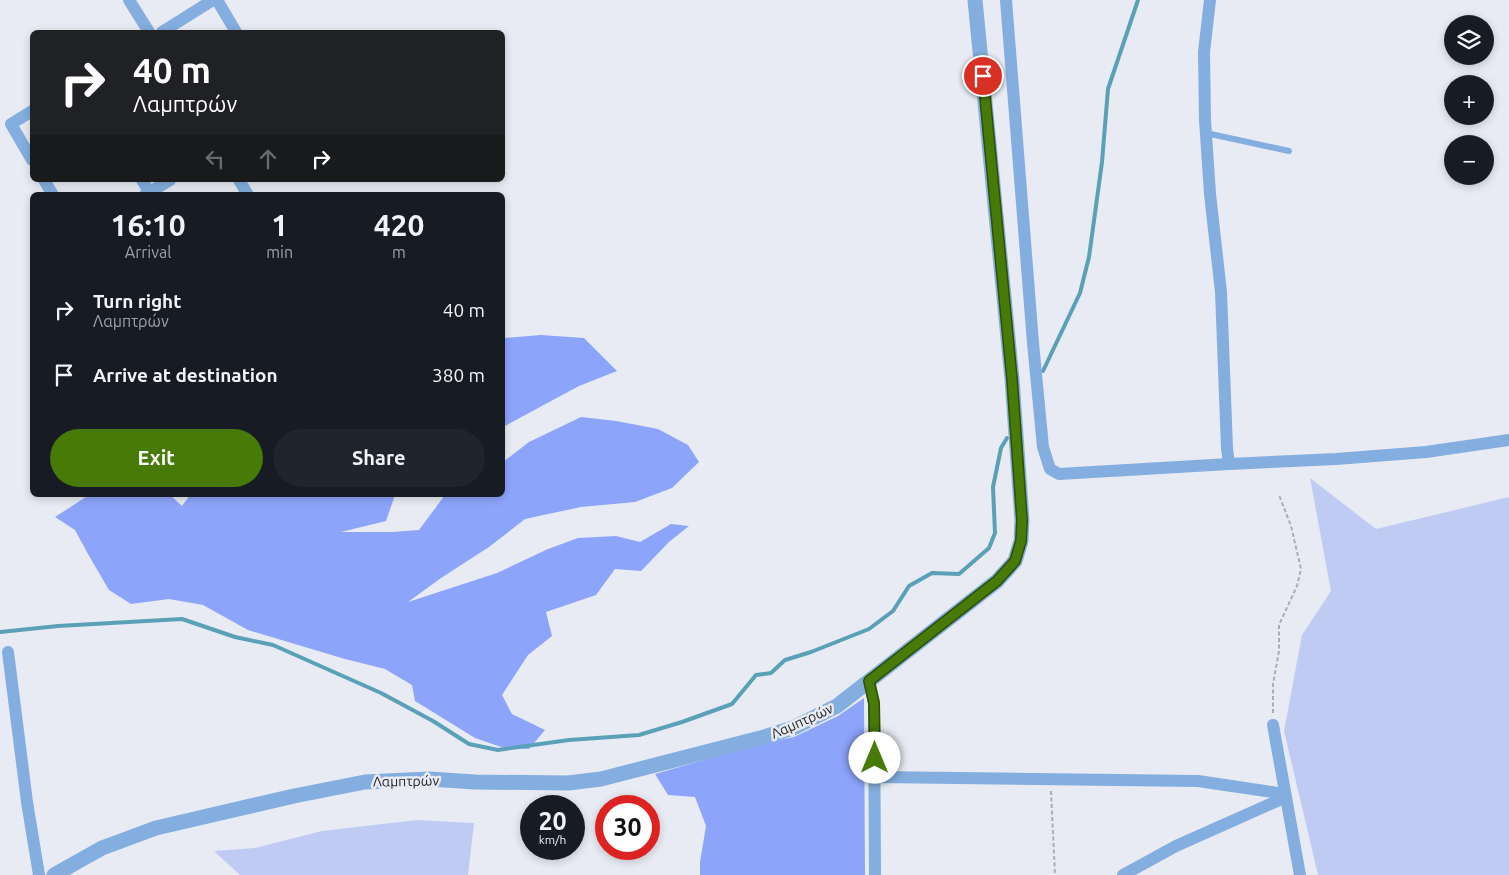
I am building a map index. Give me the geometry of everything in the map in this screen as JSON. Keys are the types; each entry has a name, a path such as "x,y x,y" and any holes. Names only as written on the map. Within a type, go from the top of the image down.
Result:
{"street":[{"path":"129,0 148,30"},
{"path":"165,30 213,0"},
{"path":"217,0 235,30"},
{"name":"Λαμπτρών","path":"54,875 102,848 156,828 294,796 365,782 429,780 568,783 601,779 764,737 792,728 837,706 997,581 1015,561 1021,541 1022,520 1012,379 975,0"},
{"path":"1006,0 1033,343 1043,447 1050,469 1059,474 1078,474 1336,459 1426,452 1509,440"},
{"path":"1210,0 1204,52 1206,132 1210,194 1221,292 1229,464"},
{"path":"30,112 10,124 30,157"},
{"path":"152,192 167,182"},
{"path":"8,652 27,802 39,875"},
{"path":"869,681 874,703 875,875"},
{"path":"1273,725 1300,875"},
{"path":"875,777 1198,781 1286,796"},
{"path":"1123,875 1176,846 1286,796"}],"lane":[{"path":"1206,132 1289,151"}],"path":[{"path":"1273,725 1273,684 1279,651 1279,626 1297,586 1301,568 1291,526 1280,495"},
{"path":"1052,805 1055,875"}],"shaded area":[{"path":"541,335 584,338 617,371 579,386 505,426 505,338"},
{"path":"581,417 616,421 658,429 688,445 699,462 672,488 635,502 581,507 525,519 489,547 408,602 497,573 548,549 578,538 616,536 640,542 671,524 689,526 669,542 641,571 615,569 596,595 546,612 552,636 528,655 502,695 512,714 545,730 529,749 504,748 475,738 415,701 412,685 385,669 248,630 203,605 169,599 131,604 109,590 75,530 55,517 86,497 172,497 182,506 189,497 394,497 386,521 341,532 419,530 444,497 505,497 505,460 529,442"},
{"path":"1310,478 1376,529 1509,497 1509,875 1318,875 1284,731 1302,635 1331,591"},
{"path":"864,698 865,875 700,875 700,862 706,826 695,797 668,795 655,774 760,744 794,737 838,716"},
{"path":"417,820 474,823 468,875 240,875 214,851 255,848 322,831"}],"waterway":[{"path":"1043,371 1080,293 1089,257 1102,162 1108,89 1138,0"},
{"path":"0,632 58,626 182,619 235,637 273,645 381,693 433,721 469,744 498,750 569,740 639,735 732,704 756,675 771,673 785,660 869,629 893,611 909,586 932,573 959,574 989,548 995,533 993,487 1001,448 1007,438"}],"route":[{"path":"875,758 874,703 869,681 997,581 1015,561 1021,541 1022,520 1012,379 983,76"}]}
